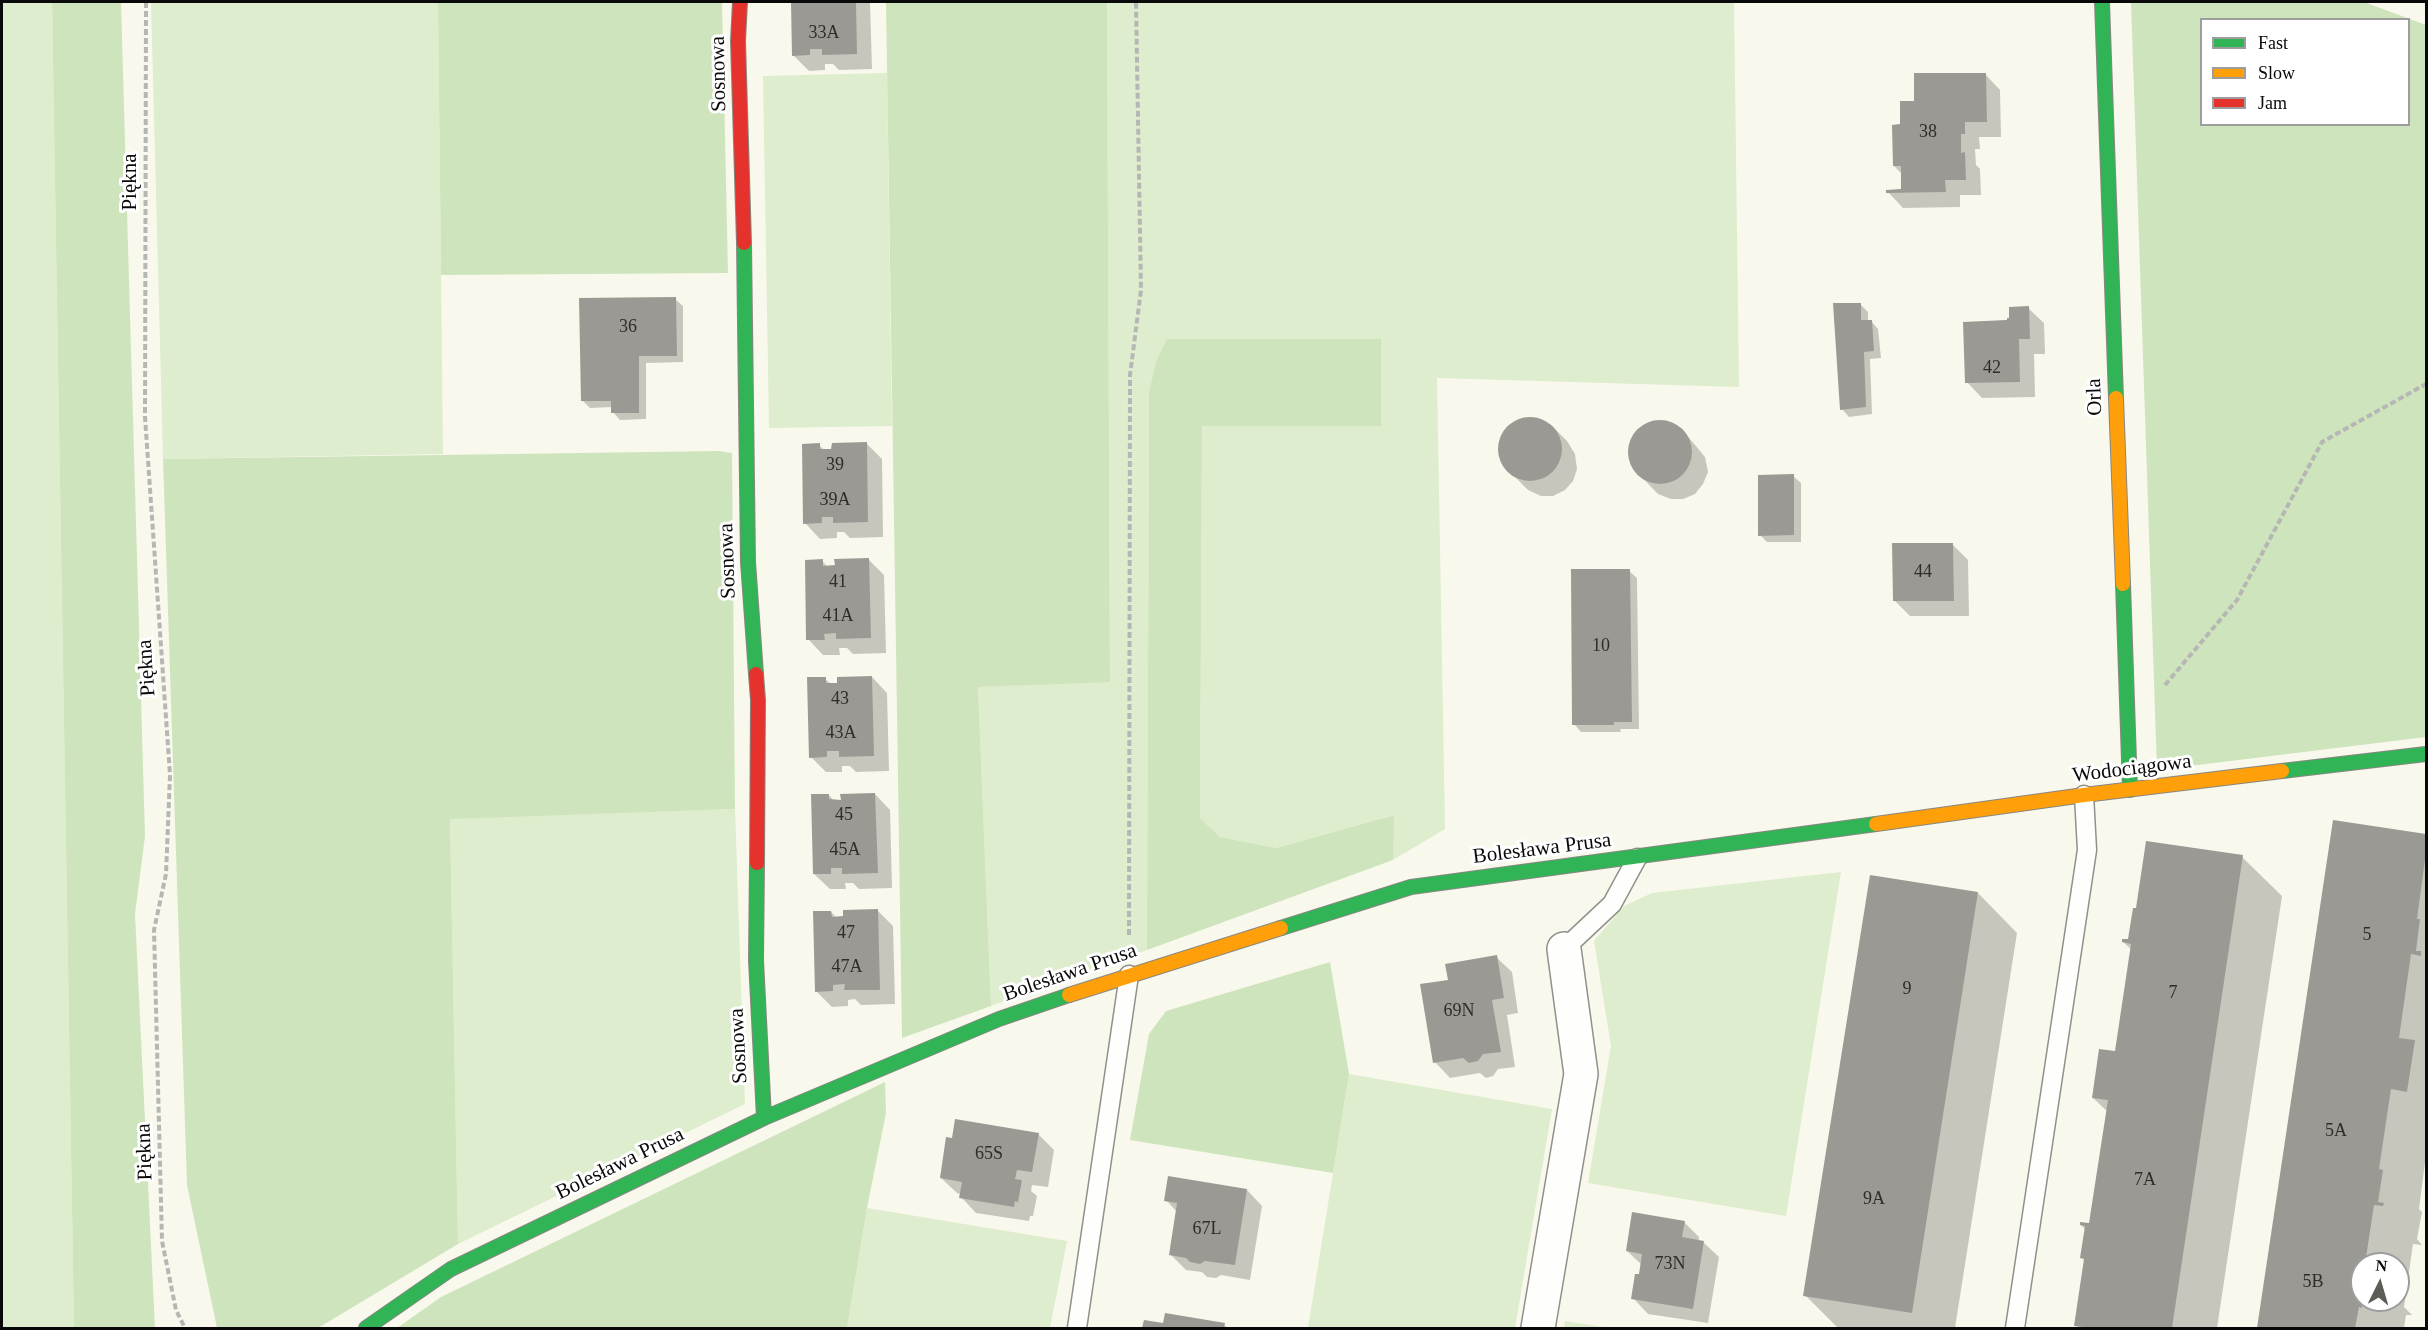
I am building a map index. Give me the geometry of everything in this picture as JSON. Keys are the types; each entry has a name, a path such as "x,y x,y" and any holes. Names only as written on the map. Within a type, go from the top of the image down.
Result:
{"street":[{"name":"Sosnowa","path":"740,2 738,41 744,252 748,562 758,699 756,960 764,1118"},
{"name":"Orla","path":"2102,2 2130,790"},
{"name":"Wodociągowa","path":"1844,830 2084,795 2427,754"},
{"name":"Bolesława Prusa","path":"366,1329 451,1269 764,1118 999,1019 1129,975 1411,887 1844,830"},
{"path":"1538,1329 1581,1074 1564,949"}],"lane":[{"path":"2015,1329 2087,850 2084,795"},
{"path":"1564,949 1612,904 1637,858"},
{"path":"1077,1329 1129,975"}],"path":[{"name":"Piękna","path":"146,2 145,417 170,775 166,873 154,930 162,1241 176,1310 185,1329"},
{"path":"1129,975 1130,375 1141,290 1136,2"},
{"path":"2164,686 2237,600 2322,442 2427,384"}],"green space":[{"path":"2,2 52,2 74,1328 2,1328"},
{"path":"52,2 121,2 145,836 135,914 155,1328 74,1328"},
{"path":"151,2 438,2 443,454 163,459"},
{"path":"438,2 722,2 728,273 441,275"},
{"path":"886,2 1107,2 1110,682 978,687 991,1006 902,1038"},
{"path":"1107,2 1734,2 1739,387 1437,378 1445,829 1393,860 1393,815 1276,848 1220,837 1200,818 1202,426 1381,426 1156,362 1149,391 1147,950 991,1006 978,687 1110,681"},
{"path":"2131,2 2364,2 2407,18 2200,18 2200,126 2410,126 2410,19 2426,25 2426,737 2157,770"},
{"path":"887,73 892,426 769,428 763,76"},
{"path":"1167,339 1381,339 1381,426 1202,426 1200,818 1220,837 1276,848 1394,815 1393,860 1147,950 1149,391 1156,362"},
{"path":"719,451 732,453 735,809 450,819 458,1244 318,1328 217,1328 187,1185 163,459"},
{"path":"735,809 745,1104 458,1244 450,818"},
{"path":"1841,872 1786,1216 1588,1183 1611,1046 1594,941 1624,906 1652,893"},
{"path":"1330,962 1349,1074 1333,1173 1130,1140 1149,1034 1166,1011"},
{"path":"1349,1074 1552,1109 1515,1328 1308,1328"},
{"path":"885,1082 886,1113 847,1328 397,1328 441,1297"},
{"path":"867,1208 1067,1241 1050,1328 847,1328"},
{"path":"1565,1321 1610,1328 1564,1328"}],"building":[{"path":"791,2 856,2 857,54 822,55 822,49 810,49 810,55 792,56"},
{"path":"1914,73 1986,73 1987,122 1965,122 1965,134 1961,134 1961,153 1965,152 1966,180 1945,180 1946,192 1886,193 1886,190 1901,189 1901,166 1893,166 1892,125 1900,124 1900,101 1914,101"},
{"path":"676,297 677,356 639,356 639,413 611,413 611,401 581,401 579,298"},
{"path":"1833,303 1861,303 1861,320 1872,320 1874,351 1864,352 1866,407 1840,410"},
{"path":"2029,306 2030,339 2019,339 2020,382 1965,383 1963,322 2007,320 2009,307"},
{"path":"1524,417 1536,417 1553,426 1560,437 1562,449 1560,461 1553,472 1536,481 1524,481 1512,476 1503,467 1498,455 1498,443 1503,431 1512,422"},
{"path":"1654,420 1666,420 1683,429 1690,440 1692,452 1690,464 1683,475 1666,484 1654,484 1642,479 1633,470 1628,458 1628,446 1633,434 1642,425"},
{"path":"867,442 868,522 833,523 833,517 822,517 822,523 803,524 802,444 820,443 820,449 831,449 832,443"},
{"path":"1794,474 1794,535 1758,536 1758,475"},
{"path":"1892,543 1953,543 1954,601 1893,601"},
{"path":"869,558 871,638 836,639 836,633 824,634 825,640 806,640 805,560 823,559 823,566 835,565 834,559"},
{"path":"1571,569 1630,569 1632,722 1614,722 1614,725 1572,725"},
{"path":"872,676 874,756 839,757 839,751 827,751 827,757 809,758 807,677 826,677 826,683 837,683 837,677"},
{"path":"875,793 878,873 842,874 842,868 831,868 831,874 813,874 811,794 829,794 829,799 841,800 840,794"},
{"path":"2333,820 2426,834 2426,852 2417,919 2420,919 2416,951 2421,951 2421,956 2411,954 2399,1038 2415,1040 2407,1092 2391,1089 2379,1169 2383,1170 2378,1202 2384,1203 2383,1206 2374,1205 2367,1252 2350,1252 2350,1312 2358,1312 2355,1328 2257,1328"},
{"path":"2146,841 2243,855 2172,1328 2074,1326 2084,1259 2080,1258 2085,1226 2080,1225 2080,1222 2089,1223 2108,1100 2092,1098 2099,1049 2115,1051 2131,944 2122,942 2122,939 2128,939 2133,908 2136,908"},
{"path":"1870,875 1978,892 1912,1313 1803,1296"},
{"path":"878,909 880,990 844,990 845,984 833,985 833,991 815,992 813,911 831,911 832,917 843,916 843,910"},
{"path":"1497,955 1504,998 1492,1000 1501,1052 1483,1054 1478,1061 1469,1063 1463,1058 1433,1063 1420,984 1448,980 1445,964"},
{"path":"955,1119 1039,1133 1032,1172 1017,1170 1015,1179 1022,1180 1018,1202 1015,1201 1014,1207 959,1198 962,1182 940,1178 946,1137 952,1138"},
{"path":"1168,1176 1247,1189 1235,1265 1205,1261 1200,1264 1190,1262 1186,1258 1169,1255 1177,1203 1164,1201"},
{"path":"1632,1212 1685,1221 1682,1237 1704,1241 1693,1309 1631,1299 1635,1274 1639,1274 1642,1254 1626,1251"},
{"path":"1165,1313 1225,1323 1224,1328 1142,1328 1144,1320 1163,1323"}],"traffic: fast":[{"path":"2102,2 2116,398"},
{"path":"744,243 748,562 756,674"},
{"path":"2123,584 2130,790"},
{"path":"2282,771 2426,754"},
{"path":"1281,928 1411,887 1876,824"},
{"path":"757,863 756,960 764,1118"},
{"path":"366,1328 451,1269 764,1118 999,1019 1069,995"}],"traffic: slow":[{"path":"2116,398 2123,584"},
{"path":"1876,824 2084,795 2282,771"},
{"path":"1069,995 1281,928"}],"traffic: jam":[{"path":"740,2 738,41 744,243"},
{"path":"756,674 758,700 757,863"}]}
